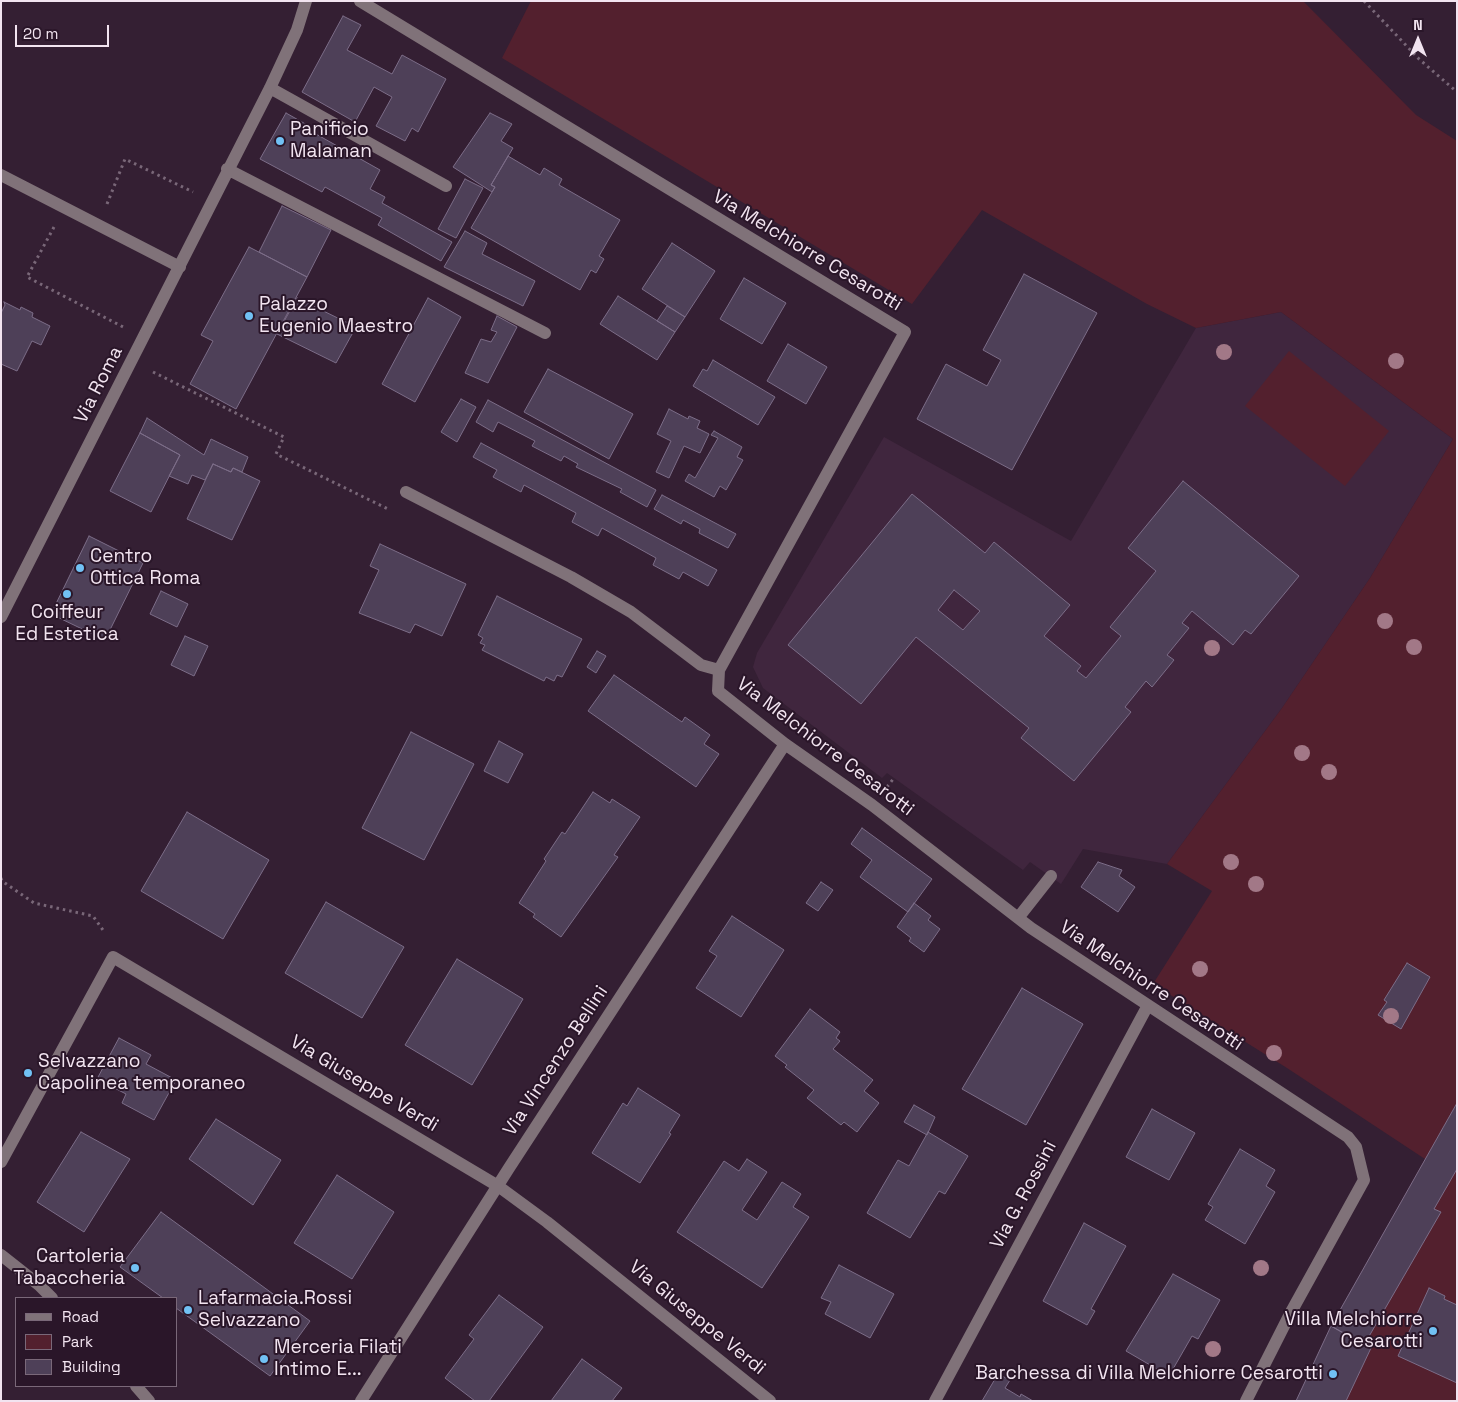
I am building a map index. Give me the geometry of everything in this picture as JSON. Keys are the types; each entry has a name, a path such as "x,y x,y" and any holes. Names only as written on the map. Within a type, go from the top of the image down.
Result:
{"street":[{"name":"Via Roma","path":"1,617 270,88 297,30 306,1"},
{"name":"Via Melchiorre Cesarotti","path":"360,1 905,332 719,670 718,691 785,744 872,805 1018,918 1147,1007 1348,1138 1356,1147 1364,1180 1290,1314 1246,1401"},
{"path":"270,88 446,186"},
{"path":"227,170 545,333"},
{"path":"1,175 180,267"},
{"name":"Via Melchiorre Cesarotti","path":"406,492 571,577 631,612 702,665 719,670"},
{"name":"Via Vincenzo Bellini","path":"360,1401 785,744"},
{"path":"1018,918 1051,876"},
{"name":"Via Giuseppe Verdi","path":"1,1162 113,957 498,1186 547,1222 770,1401"},
{"name":"Via G. Rossini","path":"935,1401 1147,1007"},
{"path":"1,1256 39,1285 51,1297"},
{"path":"137,1387 149,1401"}],"path":[{"path":"1364,1 1419,59 1457,92"},
{"path":"99,226 125,159 196,193"},
{"path":"64,208 27,277 125,328"},
{"path":"153,372 284,437 276,454 399,514"},
{"path":"887,787 894,778"},
{"path":"1,878 2,881 34,903 94,916 105,932"}],"shaded area":[{"path":"1281,312 1453,439 1370,578 1282,708 1167,864 1083,849 1061,884 1030,862 1023,870 887,773 882,778 763,688 753,667 757,653 884,437 1071,541 1196,328"}],"green space":[{"path":"531,1 1303,1 1416,115 1457,141 1457,1401 1296,1401 1331,1326 1425,1159 1287,1068 1153,984 1212,891 1167,864 1282,708 1370,578 1453,439 1281,312 1196,328 1147,304 982,210 912,304 502,58"},
{"path":"1289,351 1389,431 1345,486 1245,406"}],"building":[{"path":"343,16 361,25 347,50 392,74 402,55 446,79 418,132 412,128 405,141 376,126 392,97 374,87 355,122 302,92"},
{"path":"286,113 309,126 307,129 380,170 370,189 385,197 382,203 452,242 441,261 378,225 382,218 325,187 322,192 260,159"},
{"path":"490,113 512,124 501,141 513,148 491,185 495,187 492,192 453,167"},
{"path":"508,156 540,175 544,168 562,179 559,185 620,220 599,256 604,259 596,273 591,270 580,290 471,228 495,187 491,185"},
{"path":"465,179 483,188 456,238 438,229"},
{"path":"282,206 331,230 307,277 259,252"},
{"path":"465,231 487,243 482,254 535,281 523,306 444,267"},
{"path":"672,243 715,271 685,317 642,289"},
{"name":"Palazzo Eugenio Maestro","path":"249,247 307,277 236,409 190,384 213,341 201,335"},
{"path":"1024,274 1097,313 1012,470 917,419 946,364 987,386 1001,360 983,350"},
{"path":"744,278 786,303 762,344 720,319"},
{"path":"618,296 675,332 657,360 600,324"},
{"path":"297,298 356,327 336,363 277,334"},
{"path":"428,298 461,317 415,402 382,384"},
{"path":"4,302 20,310 21,307 33,313 32,317 50,326 41,345 32,341 17,371 1,364 1,313 5,305"},
{"path":"667,306 685,317 675,332 657,321"},
{"path":"497,316 517,327 488,383 465,373 481,339 491,342 497,332 491,330"},
{"path":"788,344 827,367 806,404 767,381"},
{"path":"713,360 775,397 758,425 693,386 703,369 707,371"},
{"path":"548,369 633,414 609,459 524,412"},
{"path":"461,399 476,407 457,442 441,432"},
{"path":"488,400 656,490 647,507 620,492 622,489 576,467 578,464 564,456 561,461 532,446 535,441 498,422 493,432 476,422"},
{"path":"669,409 688,419 689,416 700,421 697,428 709,434 700,453 684,446 669,478 656,472 671,441 657,434"},
{"path":"147,418 204,455 211,439 248,457 242,472 233,468 231,472 213,464 205,480 192,475 188,484 169,476 180,455 140,433"},
{"path":"714,431 742,447 737,457 743,460 726,490 720,486 714,497 685,481 689,474 695,478 718,438 711,435"},
{"path":"140,433 180,455 151,512 110,491"},
{"path":"481,443 717,570 708,586 683,572 679,579 653,565 656,558 602,528 598,536 572,522 576,513 524,485 521,492 493,477 497,470 473,457"},
{"path":"213,464 231,472 233,468 260,481 232,540 187,519"},
{"path":"1183,481 1299,576 1251,634 1245,630 1233,645 1192,611 1182,623 1189,628 1167,655 1174,660 1152,687 1146,681 1125,707 1131,712 1074,781 1021,738 1029,728 916,637 861,704 788,645 912,494 985,553 994,542 1070,605 1044,636 1081,666 1077,671 1086,678 1121,636 1110,627 1156,571 1128,548","holes":["954,590 980,611 963,630 938,610"]},
{"path":"662,495 736,534 728,548 699,533 700,529 683,520 681,524 654,509"},
{"path":"89,536 143,563 105,640 51,614"},
{"path":"380,544 466,584 442,636 415,624 410,633 359,613 379,570 370,566"},
{"path":"161,591 188,604 177,627 150,614"},
{"path":"497,596 582,639 562,677 557,675 554,681 546,677 544,681 482,650 485,645 480,643 483,638 478,635"},
{"path":"185,636 208,646 194,676 171,665"},
{"path":"597,651 606,656 596,673 587,667"},
{"path":"614,675 682,722 685,717 710,735 704,744 719,754 696,787 588,711"},
{"path":"411,732 474,764 424,860 362,828"},
{"path":"499,741 523,754 508,783 484,771"},
{"path":"593,792 610,803 612,799 640,817 614,855 618,857 561,937 533,917 535,914 519,903 562,832 565,834"},
{"path":"187,812 269,860 223,939 141,891"},
{"path":"862,828 932,879 908,912 860,877 872,860 851,844"},
{"path":"1098,862 1122,870 1119,876 1135,887 1118,912 1081,887"},
{"path":"821,882 833,890 818,911 806,903"},
{"path":"326,902 404,947 362,1018 285,973"},
{"path":"914,903 931,916 928,920 940,929 924,952 909,941 911,938 897,927"},
{"path":"732,916 784,950 741,1017 696,988 717,956 709,951"},
{"path":"457,959 523,999 472,1085 405,1045"},
{"path":"1407,963 1430,977 1401,1029 1378,1015 1387,1002 1384,1000"},
{"path":"1022,988 1083,1024 1026,1125 962,1089"},
{"path":"810,1009 840,1032 836,1038 840,1041 833,1049 873,1080 864,1091 879,1103 857,1132 844,1122 841,1125 807,1098 814,1090 785,1067 787,1065 775,1056"},
{"path":"119,1038 151,1055 146,1064 176,1080 154,1120 122,1103 126,1094 97,1079"},
{"path":"638,1088 680,1115 669,1133 671,1134 640,1183 592,1153 623,1103 627,1106"},
{"path":"1457,1103 1457,1169 1434,1209 1441,1212 1364,1345 1331,1326"},
{"path":"914,1105 935,1117 927,1135 904,1122"},
{"path":"1152,1109 1195,1133 1169,1180 1126,1157"},
{"path":"216,1119 281,1160 253,1205 189,1159"},
{"path":"81,1132 130,1159 84,1232 37,1202"},
{"path":"928,1132 968,1156 945,1194 939,1191 910,1238 867,1213 898,1160 909,1166"},
{"path":"1240,1149 1275,1170 1266,1186 1275,1192 1245,1244 1205,1220 1213,1207 1208,1204"},
{"path":"747,1159 767,1172 742,1210 757,1220 782,1182 801,1194 793,1207 809,1217 762,1288 677,1232 724,1161 739,1171"},
{"path":"337,1175 394,1212 352,1279 294,1243"},
{"path":"161,1212 310,1321 270,1376 178,1309 178,1297 162,1297 120,1267"},
{"path":"1084,1223 1126,1246 1091,1309 1095,1311 1087,1325 1043,1301"},
{"path":"839,1265 894,1294 870,1338 825,1314 831,1302 821,1298"},
{"path":"1173,1274 1220,1300 1198,1339 1192,1336 1169,1376 1126,1351"},
{"name":"Villa Melchiorre Cesarotti","path":"1429,1288 1445,1296 1444,1299 1457,1305 1457,1383 1398,1356"},
{"path":"499,1295 543,1327 489,1401 475,1401 445,1378 474,1339 469,1335"},
{"name":"Barchessa di Villa Melchiorre Cesarotti","path":"1331,1326 1371,1348 1346,1401 1296,1401"},
{"path":"582,1359 622,1388 612,1401 551,1401"},
{"path":"998,1374 1010,1380 1005,1388 1020,1397 1021,1394 1033,1401 982,1401"}],"place":[{"name":"Panificio Malaman","path":"280,141"},
{"name":"Palazzo Eugenio Maestro","path":"249,316"},
{"name":"Centro Ottica Roma","path":"80,568"},
{"name":"Coiffeur Ed Estetica","path":"67,594"},
{"name":"Selvazzano Capolinea temporaneo","path":"28,1073"},
{"name":"Cartoleria Tabaccheria","path":"135,1268"},
{"name":"Lafarmacia.Rossi Selvazzano","path":"188,1310"},
{"name":"Villa Melchiorre Cesarotti","path":"1433,1331"},
{"name":"Merceria Filati Intimo E...","path":"264,1359"},
{"name":"Barchessa di Villa Melchiorre Cesarotti","path":"1333,1374"}]}
